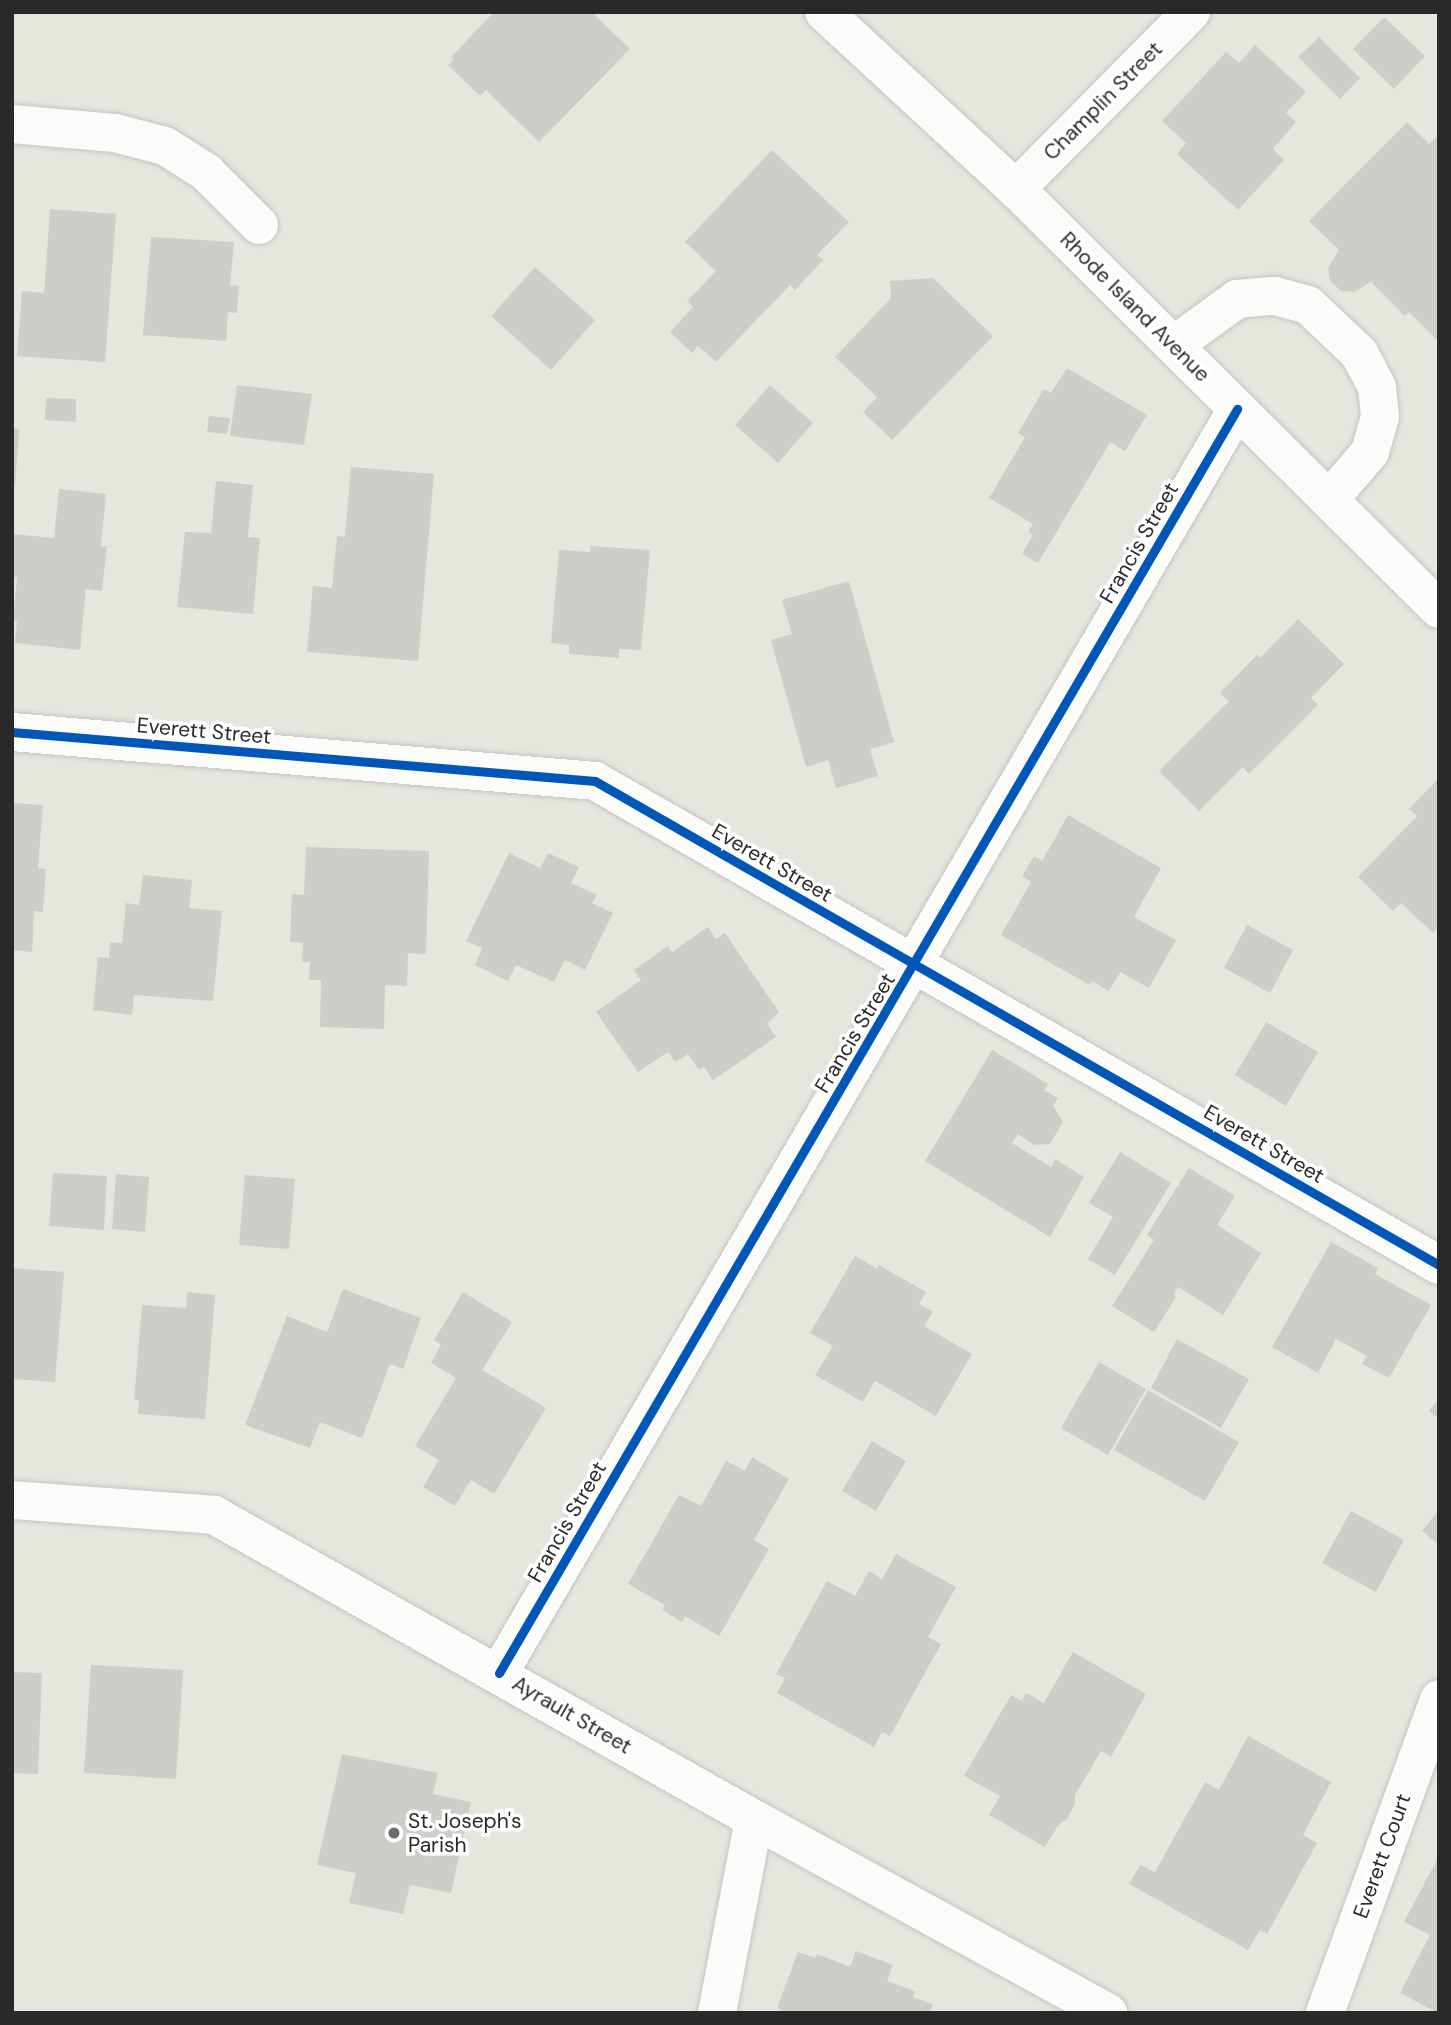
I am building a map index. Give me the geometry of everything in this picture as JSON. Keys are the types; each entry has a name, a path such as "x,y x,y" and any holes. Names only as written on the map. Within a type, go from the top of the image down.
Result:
{"street":[{"name":"Rhode Island Avenue","path":"824,12 1016,189 1439,609"},
{"name":"Champlin Street","path":"1016,189 1191,12"},
{"path":"12,124 115,133 165,146 206,172 259,225"},
{"path":"1174,345 1237,299 1275,296 1308,305 1359,354 1377,387 1380,417 1370,452 1329,500"},
{"name":"Francis Street","path":"499,1673 916,964 1237,409"},
{"name":"Everett Street","path":"12,732 594,781 1439,1265"},
{"name":"Ayrault Street","path":"12,1500 214,1515 499,1673 754,1819 1108,2013"},
{"name":"Everett Court","path":"1325,2013 1439,1699"},
{"path":"717,2013 754,1819"}],"building":[{"path":"494,12 592,12 630,49 539,142 486,90 480,96 448,65 454,59 451,57"},
{"path":"1384,17 1425,56 1394,89 1353,49"},
{"path":"1319,37 1360,78 1340,99 1298,57"},
{"path":"1255,45 1306,92 1286,113 1296,122 1273,149 1284,160 1238,210 1177,154 1186,143 1162,121 1226,52 1239,63"},
{"path":"1407,122 1429,144 1439,134 1439,336 1436,339 1409,312 1405,316 1371,282 1354,292 1341,291 1330,281 1328,268 1339,250 1309,221"},
{"path":"772,150 849,222 817,255 823,260 795,290 790,285 716,362 698,346 692,353 670,332 693,307 687,301 716,271 685,242"},
{"path":"50,209 116,214 105,362 17,356 22,291 44,293"},
{"path":"151,237 234,242 230,285 239,286 237,313 228,312 226,341 143,335"},
{"path":"535,267 595,320 551,370 491,316"},
{"path":"933,278 993,336 892,440 863,412 877,397 835,357 891,298 890,281"},
{"path":"1067,368 1147,415 1125,451 1110,442 1038,563 1022,554 1033,535 1028,532 1033,524 989,498 1025,437 1018,433 1044,389 1051,393"},
{"path":"237,385 312,394 304,445 230,436"},
{"path":"770,385 813,423 778,463 735,425"},
{"path":"46,398 76,399 76,422 45,420"},
{"path":"209,416 230,418 227,434 207,432"},
{"path":"12,428 19,429 15,487 12,487"},
{"path":"351,467 434,474 418,661 307,652 313,586 332,588 337,536 345,537"},
{"path":"216,481 253,485 248,537 260,538 253,614 177,607 185,532 211,533"},
{"path":"59,489 106,494 101,546 107,546 102,591 86,589 80,650 15,643 17,621 13,621 17,577 12,577 14,534 54,538"},
{"path":"590,546 650,550 641,650 619,649 619,658 569,654 569,645 551,643 559,550 590,552"},
{"path":"849,581 894,742 870,749 878,776 836,788 828,760 806,767 771,640 792,634 782,600"},
{"path":"1298,619 1344,664 1311,698 1318,705 1249,774 1243,767 1199,811 1159,771 1229,701 1220,693 1257,655 1260,658"},
{"path":"1439,778 1439,927 1433,933 1401,903 1393,911 1358,877 1417,816 1409,809"},
{"path":"12,803 43,805 38,868 46,869 43,912 34,911 32,952 12,950"},
{"path":"1068,815 1161,868 1134,917 1176,940 1149,988 1120,972 1109,991 1092,981 1090,985 1001,935 1031,882 1022,876 1034,856 1042,861"},
{"path":"306,847 429,851 426,954 408,953 407,986 385,985 384,1029 320,1027 321,980 309,980 310,962 302,962 303,943 290,942 292,894 304,895"},
{"path":"509,853 540,868 548,853 579,867 571,883 597,895 592,903 613,913 585,970 565,960 554,982 516,965 508,981 475,965 482,948 466,941"},
{"path":"143,875 192,880 189,908 222,911 213,1001 134,995 132,1015 93,1010 98,957 109,958 110,942 122,943 126,903 139,905"},
{"path":"1247,925 1293,950 1270,993 1224,968"},
{"path":"708,927 716,939 725,933 779,1012 767,1024 776,1037 713,1080 704,1067 699,1070 688,1054 675,1062 668,1052 638,1072 596,1012 641,980 634,970 668,946 672,952"},
{"path":"1266,1022 1318,1052 1286,1106 1235,1075"},
{"path":"992,1050 1048,1084 1044,1090 1058,1098 1053,1106 1063,1122 1050,1144 1034,1145 1018,1134 1012,1143 1051,1167 1055,1159 1084,1177 1050,1237 925,1161"},
{"path":"1120,1152 1171,1183 1115,1275 1088,1259 1113,1217 1089,1203"},
{"path":"1189,1168 1235,1196 1217,1225 1261,1253 1223,1315 1178,1287 1174,1295 1176,1297 1154,1332 1112,1306 1154,1240 1147,1235"},
{"path":"53,1173 107,1176 104,1230 49,1226"},
{"path":"116,1174 149,1177 145,1232 112,1229"},
{"path":"245,1175 295,1179 289,1249 239,1245"},
{"path":"1331,1242 1378,1268 1375,1274 1431,1305 1389,1378 1362,1364 1367,1356 1336,1339 1318,1373 1272,1347"},
{"path":"855,1256 877,1269 879,1265 926,1292 919,1304 933,1312 924,1326 972,1354 936,1416 875,1381 863,1402 815,1375 833,1346 810,1333"},
{"path":"12,1268 64,1272 55,1382 12,1379"},
{"path":"343,1289 421,1318 403,1369 390,1364 362,1438 320,1422 310,1448 245,1425 287,1316 327,1332"},
{"path":"187,1292 215,1295 205,1419 138,1414 139,1400 134,1400 142,1305 186,1308"},
{"path":"463,1292 512,1322 482,1370 546,1408 494,1494 471,1480 455,1506 423,1487 439,1460 415,1446 456,1378 431,1363 441,1345 434,1340"},
{"path":"1177,1339 1249,1379 1221,1428 1151,1388"},
{"path":"1099,1362 1146,1389 1108,1455 1061,1428"},
{"path":"1148,1390 1239,1442 1205,1501 1114,1450"},
{"path":"1439,1399 1439,1419 1429,1411"},
{"path":"872,1441 906,1461 876,1511 842,1491"},
{"path":"752,1457 789,1479 754,1540 769,1549 719,1636 685,1616 682,1622 662,1610 665,1605 628,1584 679,1495 701,1506 726,1461 745,1471"},
{"path":"1439,1510 1439,1545 1422,1531"},
{"path":"1351,1511 1404,1540 1376,1592 1322,1563"},
{"path":"896,1554 956,1587 928,1637 941,1644 890,1736 882,1732 874,1747 777,1693 785,1678 776,1674 827,1581 855,1596 869,1571 882,1579"},
{"path":"1073,1652 1146,1694 1111,1757 1101,1751 1075,1795 1075,1804 1066,1820 1058,1825 1045,1847 989,1815 1000,1796 964,1776 1011,1695 1022,1701 1026,1693 1044,1703"},
{"path":"91,1665 183,1670 176,1779 84,1773"},
{"path":"12,1672 42,1673 38,1774 12,1773"},
{"path":"1248,1736 1331,1782 1303,1835 1317,1843 1267,1934 1260,1930 1248,1950 1129,1884 1140,1865 1155,1872 1205,1782 1219,1790"},
{"name":"St. Joseph's Parish","path":"342,1754 438,1773 433,1794 471,1802 451,1893 410,1885 403,1914 349,1903 356,1873 317,1865"},
{"path":"1439,1856 1438,2013 1400,1993 1430,1935 1404,1922"},
{"path":"856,1951 893,1965 887,1981 915,1991 913,1997 933,2004 930,2013 789,2013 777,2008 798,1952 815,1958 817,1954 850,1967"}],"cycle path":[{"path":"499,1673 1237,409"},
{"path":"12,732 595,781 1439,1265"}],"place":[{"name":"St. Joseph's Parish","path":"394,1833"}]}
